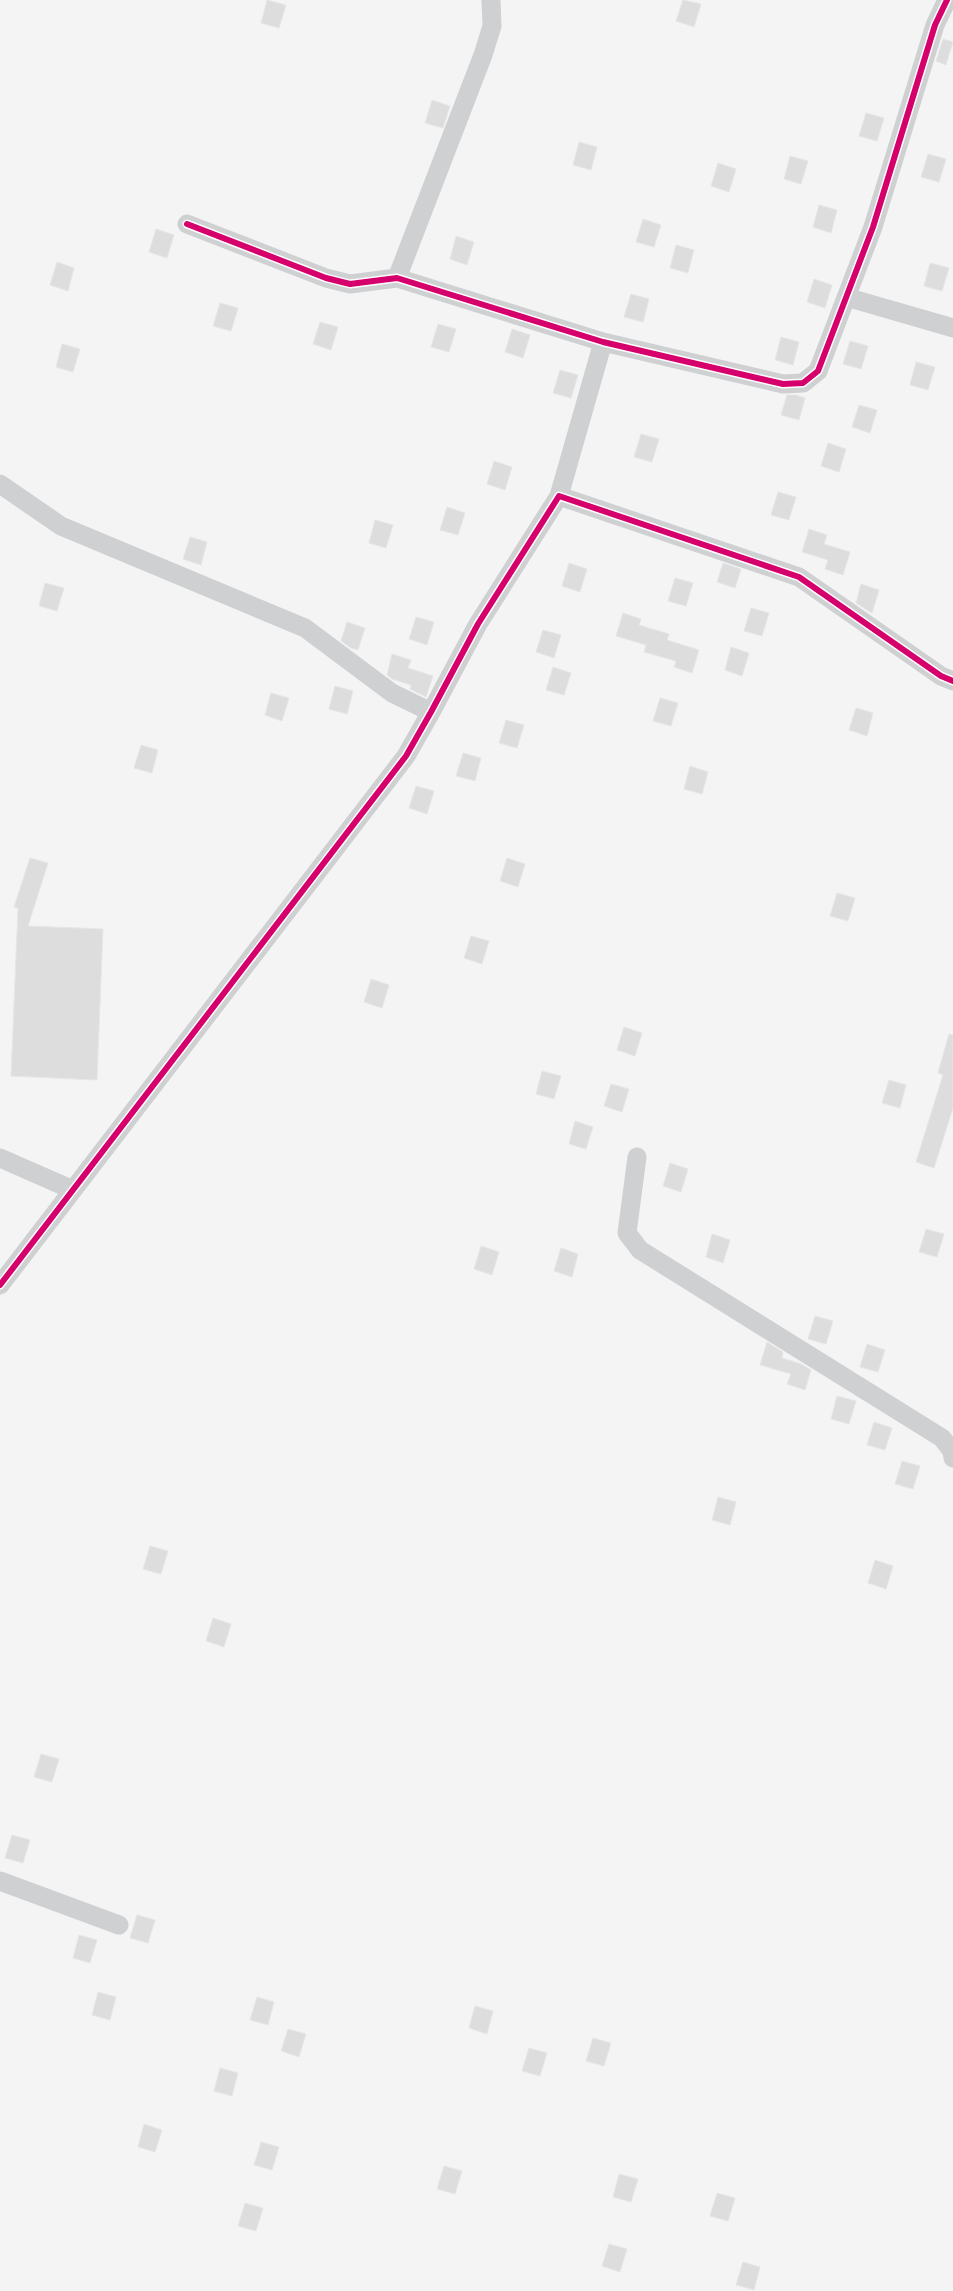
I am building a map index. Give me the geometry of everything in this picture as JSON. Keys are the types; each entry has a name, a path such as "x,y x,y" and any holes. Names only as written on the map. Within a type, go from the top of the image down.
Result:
{"street":[{"path":"397,278 483,55 492,26 491,0"},
{"path":"187,224 326,278 350,284 397,278 603,342 783,384 803,382 818,371 873,227 935,25 947,0"},
{"path":"846,297 953,328"},
{"path":"0,1285 406,756 478,624 559,496 603,342"},
{"path":"0,484 61,526 306,628 392,693 431,712"},
{"path":"559,496 799,577 941,676 953,681"},
{"path":"637,1157 627,1233 640,1250 942,1438 952,1451 953,1458"},
{"path":"0,1158 73,1190"},
{"path":"0,1881 119,1925"}],"building":[{"path":"267,0 286,5 279,28 261,23"},
{"path":"683,0 701,4 694,27 676,21"},
{"path":"943,39 953,42 946,65 936,61"},
{"path":"432,100 450,106 443,128 425,123"},
{"path":"866,113 884,118 877,141 859,136"},
{"path":"579,142 597,147 591,170 573,165"},
{"path":"928,154 946,159 939,182 921,177"},
{"path":"790,156 808,161 801,184 784,179"},
{"path":"718,163 736,169 729,192 711,186"},
{"path":"819,205 837,210 831,233 813,227"},
{"path":"643,219 661,225 654,247 636,242"},
{"path":"156,229 174,235 167,258 149,252"},
{"path":"456,236 474,242 467,265 450,259"},
{"path":"676,245 694,250 688,273 670,268"},
{"path":"57,262 74,268 68,291 50,285"},
{"path":"930,263 949,268 942,291 924,286"},
{"path":"814,279 832,285 825,308 807,302"},
{"path":"631,294 649,299 643,322 624,317"},
{"path":"220,303 238,308 231,331 213,326"},
{"path":"320,322 338,327 331,350 313,344"},
{"path":"438,324 456,329 449,352 431,347"},
{"path":"512,329 530,335 523,358 505,352"},
{"path":"781,337 799,342 793,365 775,360"},
{"path":"850,341 868,346 861,369 843,364"},
{"path":"62,344 80,349 73,372 56,367"},
{"path":"916,362 935,367 928,390 910,385"},
{"path":"560,370 578,375 571,398 553,393"},
{"path":"787,395 805,398 799,420 781,415"},
{"path":"859,405 877,410 870,433 852,427"},
{"path":"641,434 659,439 652,462 634,457"},
{"path":"828,443 846,449 839,472 821,466"},
{"path":"494,461 512,467 505,490 487,484"},
{"path":"778,492 796,497 789,520 771,515"},
{"path":"447,507 465,513 458,535 440,530"},
{"path":"375,520 393,525 386,548 369,543"},
{"path":"809,529 827,535 824,544 850,552 843,575 825,569 828,560 802,552"},
{"path":"190,537 207,542 201,565 183,559"},
{"path":"569,563 587,569 580,592 562,586"},
{"path":"723,563 741,569 735,588 717,582"},
{"path":"675,578 693,583 686,606 668,601"},
{"path":"45,583 64,588 57,611 39,606"},
{"path":"861,584 879,590 872,613 856,603"},
{"path":"751,608 769,613 762,636 744,631"},
{"path":"623,613 641,619 639,625 669,634 667,640 699,650 692,673 674,667 676,661 644,652 646,645 616,636"},
{"path":"416,617 434,622 427,645 409,639"},
{"path":"347,622 365,628 358,650 351,648 341,641"},
{"path":"543,630 561,635 554,658 536,652"},
{"path":"731,647 749,653 742,676 725,670"},
{"path":"392,654 411,660 408,668 433,676 426,697 410,689 411,685 392,679 387,675"},
{"path":"553,667 571,673 564,695 546,690"},
{"path":"335,686 353,691 347,714 329,709"},
{"path":"271,693 289,698 282,721 265,715"},
{"path":"660,698 678,703 671,726 653,721"},
{"path":"856,708 873,713 867,736 849,730"},
{"path":"506,720 524,725 517,748 499,743"},
{"path":"141,745 158,750 152,773 134,768"},
{"path":"463,753 481,758 475,781 456,776"},
{"path":"690,766 708,772 702,794 684,789"},
{"path":"416,786 434,791 427,814 409,808"},
{"path":"30,858 48,863 28,926 103,929 97,1080 11,1076 18,908 14,907"},
{"path":"507,858 525,864 518,887 500,881"},
{"path":"837,893 855,898 848,921 830,916"},
{"path":"471,936 489,941 482,964 464,958"},
{"path":"371,979 389,985 382,1008 364,1002"},
{"path":"624,1027 642,1033 635,1056 617,1050"},
{"path":"949,1034 953,1035 953,1108 934,1168 916,1162 943,1075 938,1073"},
{"path":"542,1071 561,1076 554,1099 536,1094"},
{"path":"889,1080 906,1085 900,1108 882,1103"},
{"path":"611,1084 629,1089 622,1112 604,1106"},
{"path":"575,1121 593,1127 586,1149 569,1144"},
{"path":"670,1163 688,1169 681,1192 663,1186"},
{"path":"926,1229 944,1234 937,1257 919,1252"},
{"path":"712,1234 730,1240 723,1263 706,1257"},
{"path":"481,1246 499,1252 492,1275 474,1269"},
{"path":"561,1248 578,1254 572,1277 554,1271"},
{"path":"815,1316 833,1321 826,1344 808,1339"},
{"path":"767,1342 783,1352 782,1358 801,1364 811,1370 805,1390 787,1384 791,1374 760,1365"},
{"path":"867,1344 885,1350 878,1372 860,1367"},
{"path":"837,1396 856,1401 849,1424 831,1419"},
{"path":"874,1422 892,1428 885,1450 867,1445"},
{"path":"902,1461 920,1466 913,1489 895,1484"},
{"path":"718,1497 736,1502 730,1525 712,1520"},
{"path":"150,1546 168,1551 161,1574 143,1569"},
{"path":"875,1560 893,1566 886,1589 868,1583"},
{"path":"213,1618 231,1624 224,1647 206,1641"},
{"path":"41,1754 59,1759 52,1782 34,1777"},
{"path":"12,1835 30,1840 23,1863 5,1858"},
{"path":"137,1915 155,1920 148,1943 130,1938"},
{"path":"79,1935 97,1940 90,1963 73,1958"},
{"path":"98,1992 116,1997 110,2020 92,2015"},
{"path":"257,1997 274,2002 268,2025 250,2020"},
{"path":"475,2006 493,2011 487,2034 469,2028"},
{"path":"288,2029 306,2034 299,2057 281,2051"},
{"path":"593,2038 611,2043 604,2066 586,2061"},
{"path":"529,2048 547,2053 540,2076 522,2071"},
{"path":"220,2068 238,2073 232,2096 214,2091"},
{"path":"144,2124 162,2130 155,2152 138,2147"},
{"path":"261,2142 279,2147 272,2170 254,2165"},
{"path":"444,2166 462,2171 455,2194 437,2189"},
{"path":"619,2174 638,2179 631,2202 613,2197"},
{"path":"717,2193 735,2198 728,2221 710,2216"},
{"path":"245,2203 263,2208 256,2231 238,2226"},
{"path":"609,2244 627,2249 620,2272 602,2266"},
{"path":"743,2262 760,2267 754,2290 736,2285"}],"cycle path":[{"path":"187,224 326,278 350,284 397,278 603,342 783,384 803,383 818,371 873,227 935,25 947,0"},
{"path":"0,1285 406,756 478,624 559,496 799,577 941,676 953,681"}]}
